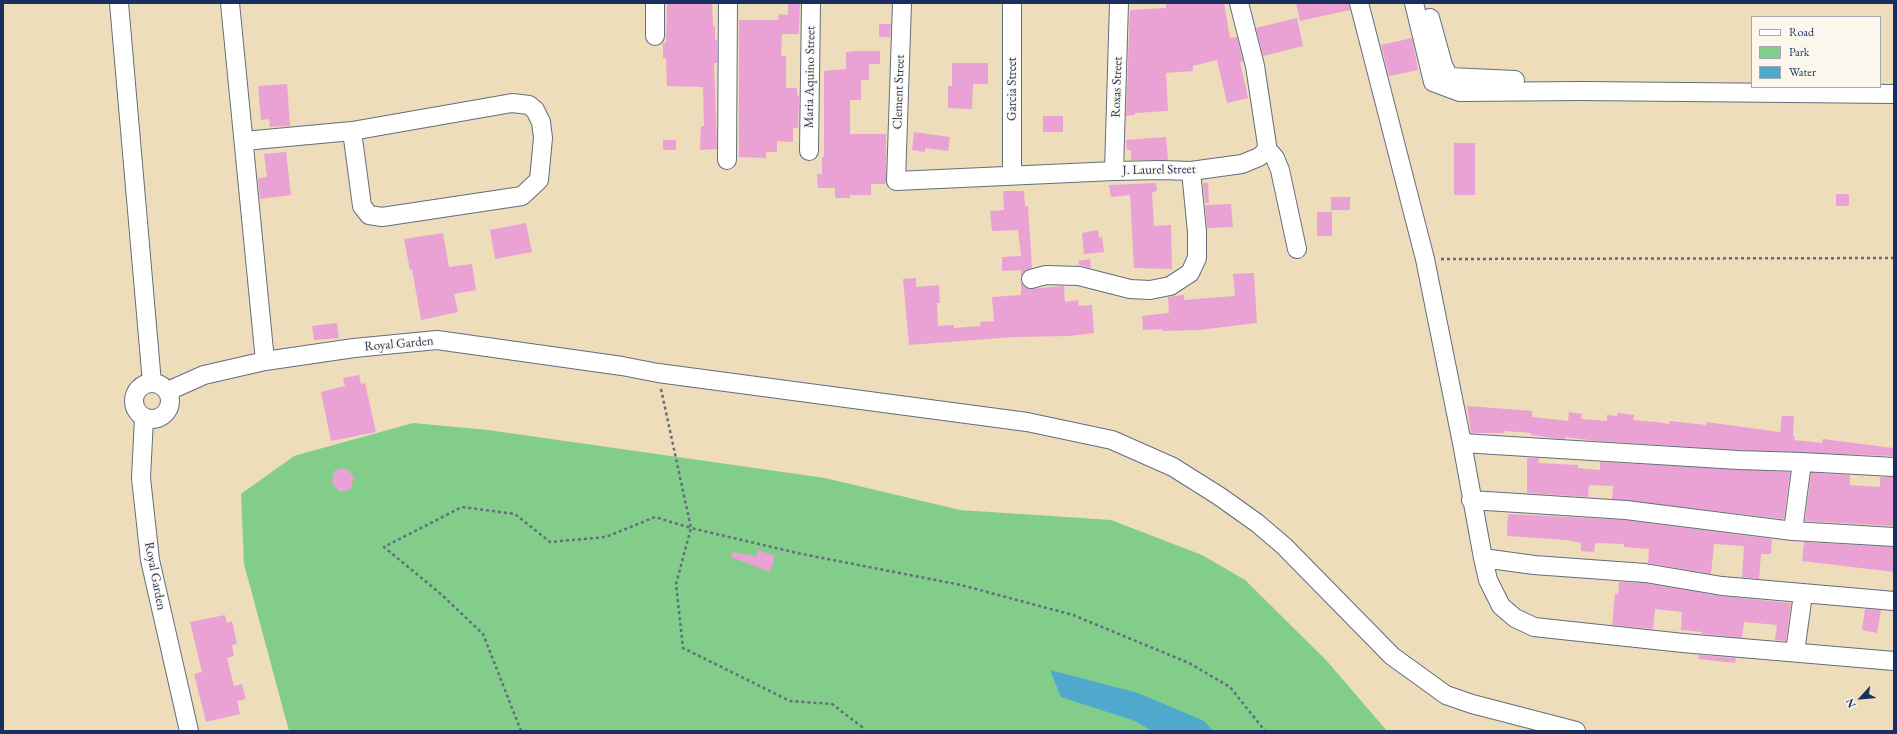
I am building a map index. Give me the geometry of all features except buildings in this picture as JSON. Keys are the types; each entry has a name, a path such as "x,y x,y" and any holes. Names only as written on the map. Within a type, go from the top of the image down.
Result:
{"street":[{"path":"119,3 152,383"},
{"path":"230,3 265,361"},
{"path":"654,36 655,3"},
{"path":"727,160 728,3"},
{"name":"Maria Aquino Street","path":"809,151 811,3"},
{"name":"Clement Street","path":"896,181 902,3"},
{"name":"Garcia Street","path":"1012,3 1012,175"},
{"name":"Roxas Street","path":"1114,171 1119,3"},
{"path":"1239,3 1255,66 1267,145 1266,151 1269,151 1275,158 1280,170 1297,249"},
{"path":"1359,3 1425,259 1462,443 1482,558 1488,580 1501,606 1515,618 1534,627 1683,643 1894,660"},
{"path":"1422,8 1442,65 1449,77 1493,86 1751,88"},
{"path":"1724,87 1751,82"},
{"path":"1881,82 1894,82"},
{"path":"1752,88 1894,94"},
{"path":"244,141 352,131 512,103 529,105 535,110 541,122 543,138 540,180 522,196 382,217 369,215 362,206 352,131"},
{"name":"J. Laurel Street","path":"896,181 1114,171 1191,171 1242,164 1259,157 1266,151"},
{"path":"1031,279 1046,274 1079,276 1130,289 1150,290 1170,286 1190,273 1197,258 1197,232 1191,171"},
{"name":"Royal Garden","path":"168,391 204,375 265,361 354,348 437,340 622,366 658,373 1027,422 1112,440 1173,467 1219,496 1257,523 1284,546 1392,656 1430,684 1446,694 1472,704 1576,731"},
{"path":"152,383 161,385 168,391 171,398 171,405 164,416 157,420 150,420 144,418 138,413 134,400 139,388 152,383"},
{"name":"Royal Garden","path":"144,418 141,478 150,560 189,731"},
{"path":"1462,443 1738,460 1894,467"},
{"path":"1792,530 1802,462"},
{"path":"1471,500 1626,510 1792,530 1894,537"},
{"path":"1482,558 1534,565 1645,573 1722,586 1894,601"},
{"path":"1795,652 1803,594"}],"path":[{"path":"1425,259 1894,258"},
{"path":"658,373 691,528 676,584 683,648 790,701 832,704 862,727 860,731"},
{"path":"521,731 483,634 442,594 384,547 462,507 515,514 550,542 606,536 655,518 797,553 961,584 1072,615 1189,663 1230,687 1265,731"}],"green space":[{"path":"413,423 488,430 825,478 960,510 1111,520 1202,555 1245,580 1326,660 1387,731 289,731 244,564 241,494 294,456"}],"water":[{"path":"1050,670 1138,693 1204,721 1213,731 1152,731 1135,721 1061,697"}]}
